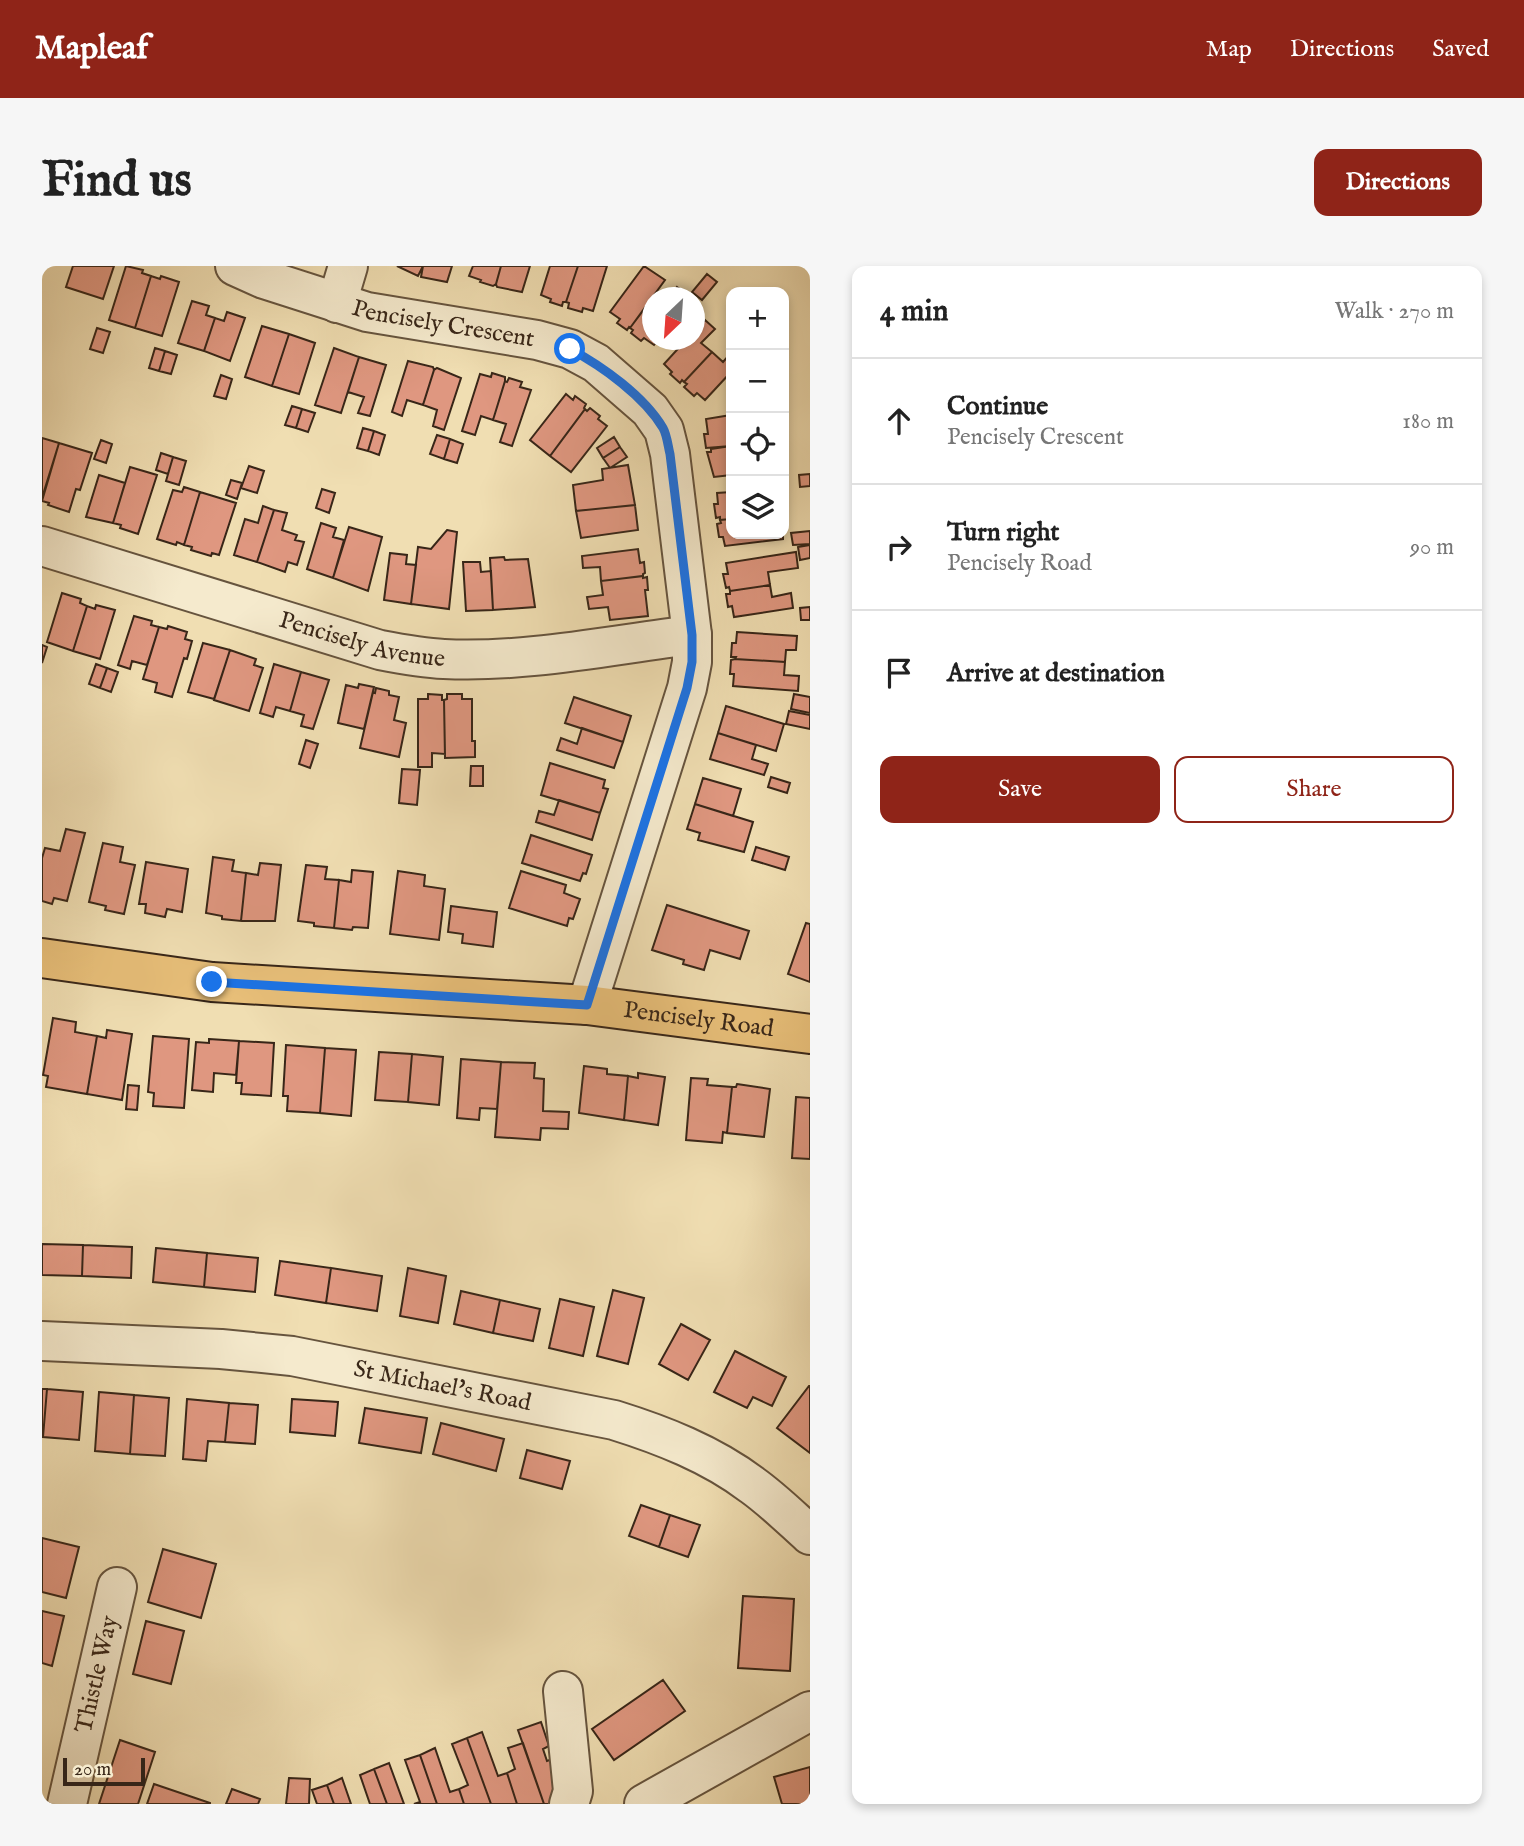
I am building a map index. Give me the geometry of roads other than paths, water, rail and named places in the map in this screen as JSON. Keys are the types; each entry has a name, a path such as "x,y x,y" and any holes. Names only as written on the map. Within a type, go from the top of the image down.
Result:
{"main road":[{"name":"Pencisely Road","path":"42,958 212,982 587,1005 810,1034"}],"street":[{"name":"Pencisely Crescent","path":"235,266 264,279 367,312 537,340 570,349 596,363 650,410 664,430 670,454 692,635 692,662 687,688 587,1005"},
{"path":"337,303 348,266"},
{"name":"Pencisely Avenue","path":"42,546 380,650 407,655 443,659 513,658 692,635"},
{"name":"St Michael's Road","path":"42,1340 220,1349 292,1356 614,1420 658,1433 701,1454 752,1484 810,1535"},
{"name":"Thistle Way","path":"67,1804 117,1587"},
{"path":"563,1691 573,1791 569,1804"},
{"path":"644,1804 810,1711"}]}
